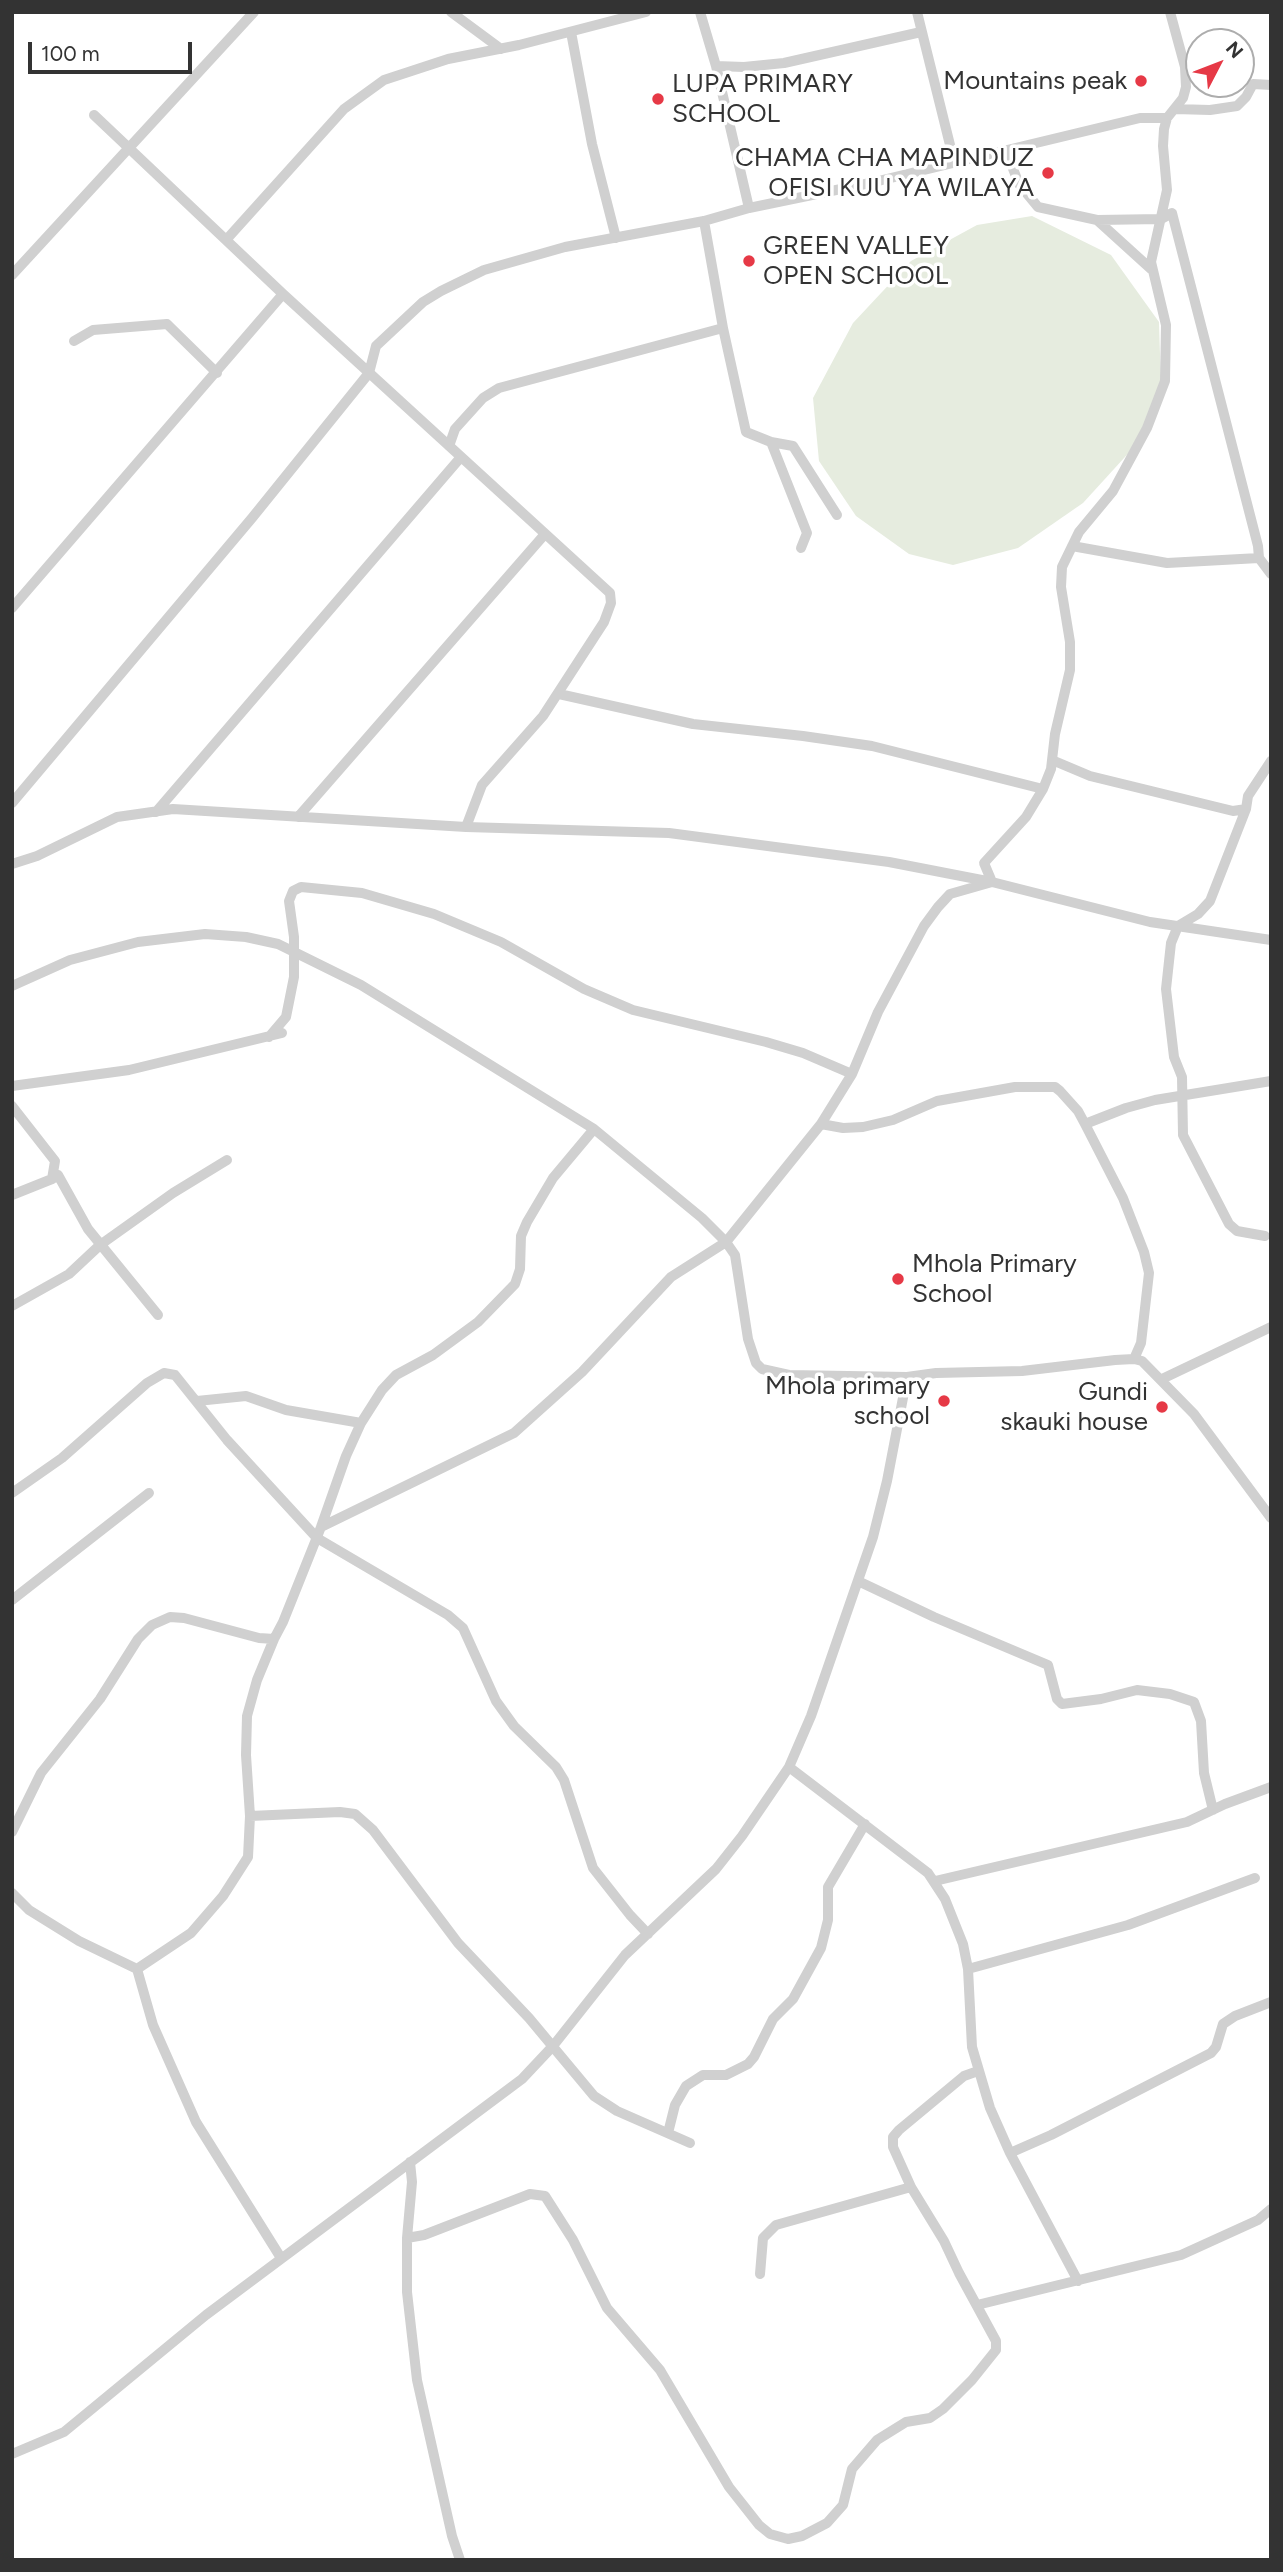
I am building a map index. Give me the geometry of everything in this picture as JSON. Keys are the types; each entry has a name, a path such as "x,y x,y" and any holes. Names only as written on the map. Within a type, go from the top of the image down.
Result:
{"street":[{"path":"12,275 254,12"},
{"path":"452,12 501,49"},
{"path":"226,240 344,109 384,80 448,59 501,49 646,12"},
{"path":"700,12 716,66 749,208"},
{"path":"917,12 954,161"},
{"path":"1170,12 1185,68 1186,87 1175,109 1167,118 1163,146 1167,190 1259,558 1271,574"},
{"path":"571,32 592,144 616,238"},
{"path":"716,66 744,67 784,63 921,32"},
{"path":"1175,109 1195,111 1237,106 1253,84 1271,85"},
{"path":"94,115 283,294 610,593 611,603 604,622 543,716 482,785 466,827"},
{"path":"12,803 252,518 369,373 376,346 423,302 441,291 462,279 512,261 870,183 1140,118 1167,118"},
{"path":"1006,150 1019,184 1038,206 1097,220 1161,219 1172,213"},
{"path":"992,882 984,863 1015,830 1043,789 1052,760 1057,723 1070,670 1070,642 1060,577 1062,567 1084,524 1112,491 1147,428 1165,380 1166,325 1151,269 1167,190"},
{"path":"704,220 723,328 746,432 771,442 793,446 837,515"},
{"path":"1097,220 1151,269"},
{"path":"12,608 283,294"},
{"path":"74,341 93,330 167,324 216,373"},
{"path":"449,446 455,429 484,398 499,388 723,328"},
{"path":"771,442 807,533 801,548"},
{"path":"156,812 461,457"},
{"path":"298,817 545,534"},
{"path":"1072,546 1167,563 1259,558"},
{"path":"559,694 693,724 872,746 1043,789"},
{"path":"1052,760 1090,776 1233,811 1246,809"},
{"path":"1265,1236 1237,1231 1225,1218 1184,1135 1182,1077 1171,1041 1166,989 1171,943 1178,926 1198,914 1210,901 1246,809 1248,796 1271,761"},
{"path":"12,864 37,856 117,817 173,809 466,827 669,833 889,862 992,882 1150,922 1271,940"},
{"path":"321,1527 514,1433 582,1372 671,1277 726,1242 821,1124 852,1074 878,1012 924,926 938,907 950,894 992,882"},
{"path":"269,1037 286,1017 295,977 289,901 293,891 301,887 362,893 434,914 502,942 584,989 633,1010 766,1042 803,1053 852,1074"},
{"path":"12,986 70,960 127,945 205,934 267,940 361,985 594,1129 702,1218 726,1242 738,1264 748,1339 756,1363 762,1369 789,1375 907,1377 936,1373 1022,1371 1134,1359 1142,1361 1163,1379 1194,1414 1271,1518"},
{"path":"12,1086 129,1070 282,1034"},
{"path":"1085,1124 1126,1108 1184,1094 1271,1081"},
{"path":"821,1124 843,1128 863,1127 893,1119 937,1101 1015,1087 1058,1088 1078,1111 1085,1124 1123,1198 1144,1251 1149,1273 1141,1343 1134,1359"},
{"path":"12,1106 55,1161 52,1179"},
{"path":"136,1969 191,1933 223,1896 248,1857 250,1816 246,1755 247,1716 257,1680 317,1538 345,1456 361,1423 393,1378 433,1355 478,1322 515,1284 520,1269 521,1236 527,1222 553,1178 594,1129"},
{"path":"12,1306 69,1275 100,1245 173,1193 227,1160"},
{"path":"12,1195 58,1175 88,1229 158,1315"},
{"path":"1163,1379 1271,1327"},
{"path":"12,1493 62,1458 107,1416 158,1376 170,1373 175,1375 234,1448 317,1538 441,1610 463,1628 496,1701 514,1726 556,1767 564,1780 593,1868 648,1934"},
{"path":"12,2454 64,2432 206,2315 523,2079 553,2046 618,1964 716,1870 789,1767 811,1716 858,1581 887,1481 907,1377"},
{"path":"197,1401 246,1396 286,1410 361,1423"},
{"path":"12,1600 149,1493"},
{"path":"858,1581 934,1617 1048,1665 1057,1699 1062,1704 1146,1690 1183,1697 1194,1702 1201,1721 1204,1773 1213,1810"},
{"path":"12,1832 24,1805 56,1753 100,1699 138,1639 152,1625 170,1617 184,1618 259,1638 274,1639"},
{"path":"789,1767 866,1824 935,1881 963,1944 968,1969 972,2047 990,2108 1010,2152 1078,2281"},
{"path":"935,1881 1187,1822 1271,1787"},
{"path":"12,1799 24,1805"},
{"path":"250,1816 340,1812 355,1814 373,1830 458,1943 598,2099 617,2111 690,2143"},
{"path":"668,2133 679,2095 686,2086 703,2075 726,2075 748,2064 773,2019 793,1999 821,1948 828,1920 828,1887 866,1824"},
{"path":"968,1969 1128,1924 1255,1878"},
{"path":"12,1892 29,1910 79,1941 136,1969 153,2025 197,2122 281,2258"},
{"path":"1010,2152 1051,2135 1211,2053 1216,2047 1223,2024 1250,2009 1271,2002"},
{"path":"407,2238 424,2235 530,2194 545,2196 573,2239 607,2308 660,2370 729,2487 758,2525 770,2534 788,2539 802,2536 827,2523 843,2505 852,2469 883,2434 906,2422 932,2417 954,2400 996,2350 996,2341 944,2241 911,2187 893,2147 893,2137 964,2076 978,2071"},
{"path":"410,2162 412,2182 407,2238 407,2292 417,2380 452,2536 460,2560"},
{"path":"760,2274 763,2238 776,2225 911,2187"},
{"path":"977,2305 1181,2255 1258,2220 1271,2209"}],"shaded area":[{"path":"1032,216 1111,255 1159,322 1161,387 1135,446 1083,503 1018,548 953,565 909,554 856,516 819,461 813,398 853,323 911,261 977,225"}],"place":[{"name":"Mountains peak","path":"1141,81"},
{"name":"LUPA PRIMARY SCHOOL","path":"658,99"},
{"name":"CHAMA CHA MAPINDUZ OFISI KUU YA WILAYA","path":"1048,173"},
{"name":"GREEN VALLEY OPEN SCHOOL","path":"749,261"},
{"name":"Mhola Primary School","path":"898,1279"},
{"name":"Mhola primary school","path":"944,1401"},
{"name":"Gundi skauki house","path":"1162,1407"}]}
